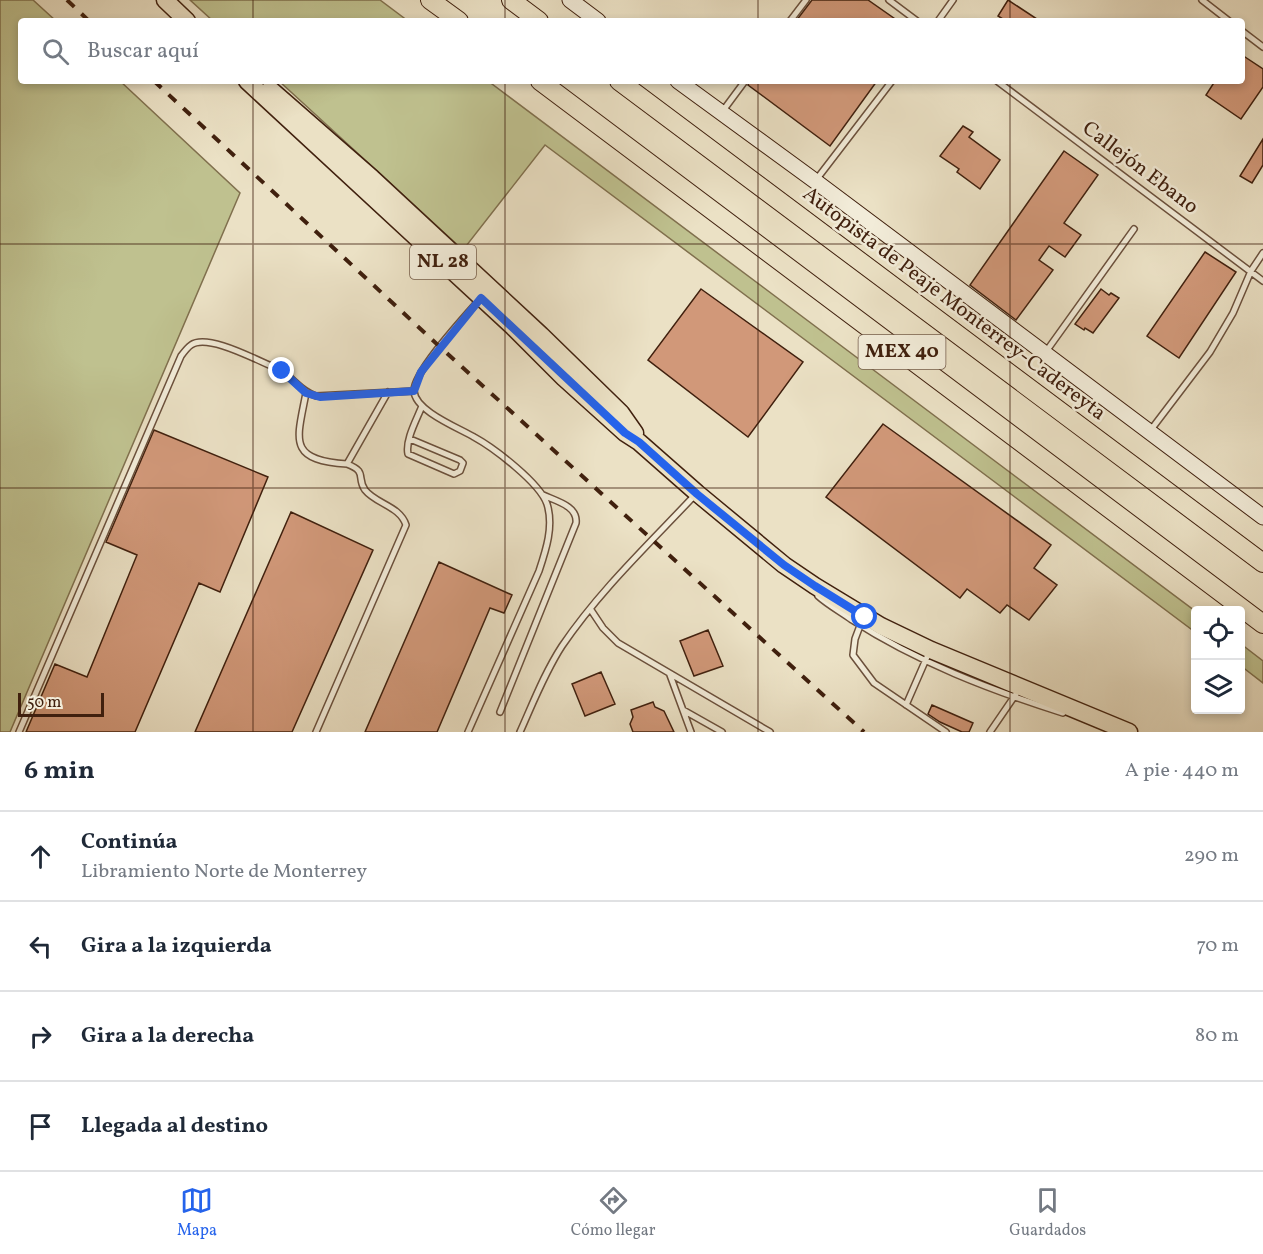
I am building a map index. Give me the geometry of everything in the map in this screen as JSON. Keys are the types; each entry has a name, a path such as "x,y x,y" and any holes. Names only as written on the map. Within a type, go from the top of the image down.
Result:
{"highway":[{"path":"430,0 455,18"},
{"path":"511,0 535,18"},
{"name":"MEX 40","path":"544,84 1263,624"},
{"name":"Autopista de Peaje Monterrey-Cadereyta","path":"623,84 1263,563"}],"main road":[{"path":"165,0 184,18"},
{"name":"NL 28","path":"250,84 625,433 639,442 697,494 784,565 863,621 881,626 928,655 1017,692 1127,732"},
{"name":"NL 28","path":"263,84 324,135 567,360 621,413 639,442"},
{"path":"401,206 421,231 468,277 481,298 496,306 567,360"}],"street":[{"path":"570,0 594,18"},
{"path":"682,84 1263,517"}],"lane":[{"path":"792,18 806,0"},
{"path":"889,0 913,18"},
{"path":"940,18 953,0"},
{"path":"1202,0 1225,18"},
{"path":"1245,33 1263,47"},
{"path":"721,113 743,84"},
{"path":"815,181 890,84"},
{"name":"Callejón Ebano","path":"1001,84 1263,281"},
{"path":"1044,354 1134,230"},
{"path":"1149,433 1210,352 1233,313 1251,272 1263,253"},
{"path":"481,298 421,372 414,391 417,399 422,406 443,420 476,437 500,455 543,495 572,510 577,518 500,712"},
{"path":"19,732 181,356 192,344 216,343 282,371 306,393 326,397 414,391"},
{"path":"347,464 388,392"},
{"path":"306,393 298,435 300,445 306,452 318,459 356,467 361,472 365,489 403,518 406,525 316,732"},
{"path":"410,439 460,460 463,463 460,471 454,474 408,454 407,448 410,439 422,406"},
{"path":"520,732 562,646 620,574 697,494"},
{"path":"468,732 526,603 546,549 549,519 548,506 543,495"},
{"path":"591,610 618,643 770,732"},
{"path":"863,621 855,639 853,656 874,683 946,732"},
{"path":"906,705 928,655"},
{"path":"670,675 691,732"},
{"path":"990,732 1017,692"},
{"path":"683,710 722,732"}],"green space":[{"path":"0,0 33,0 53,18 18,18 18,84 123,84 240,193 10,732 0,732"},
{"path":"190,0 380,0 404,18 210,18"},
{"path":"282,84 492,84 1191,608 1191,629 545,145 463,250"},
{"path":"1245,647 1263,661 1263,683 1245,669"}],"building":[{"path":"812,0 868,0 894,18 798,18"},
{"path":"1008,0 1035,18 1001,18 998,16"},
{"path":"1245,57 1263,69 1263,87 1241,119 1206,95 1213,84 1245,84"},
{"path":"748,84 875,84 830,146"},
{"path":"963,126 973,132 969,137 1000,160 980,189 957,172 959,169 940,156"},
{"path":"1263,139 1263,165 1252,183 1240,176"},
{"path":"1064,151 1098,175 1064,223 1081,235 1065,257 1049,246 1039,260 1053,270 1016,320 970,285"},
{"path":"1205,252 1236,272 1179,358 1147,336"},
{"path":"701,289 803,362 748,437 648,360"},
{"path":"1101,289 1119,298 1093,333 1075,324"},
{"path":"883,424 1051,545 1034,568 1057,585 1029,620 1007,605 1000,613 967,589 960,598 826,497"},
{"path":"154,430 268,477 220,592 199,583 135,732 26,732 55,664 87,677 137,555 106,542"},
{"path":"291,512 373,550 292,732 195,732"},
{"path":"439,562 512,595 504,613 490,608 437,732 365,732"},
{"path":"708,630 723,666 694,676 680,641"},
{"path":"601,672 615,704 585,716 572,684"},
{"path":"653,702 655,707 664,711 674,732 633,732 630,724 633,717 631,710"},
{"path":"932,705 973,723 969,732 962,732 928,714"}],"railway":[{"path":"67,0 86,18"},
{"path":"157,84 440,347 864,732"}],"route":[{"path":"282,371 306,393 320,397 414,391 421,372 481,298 564,378 697,494 784,565 865,617"}]}
